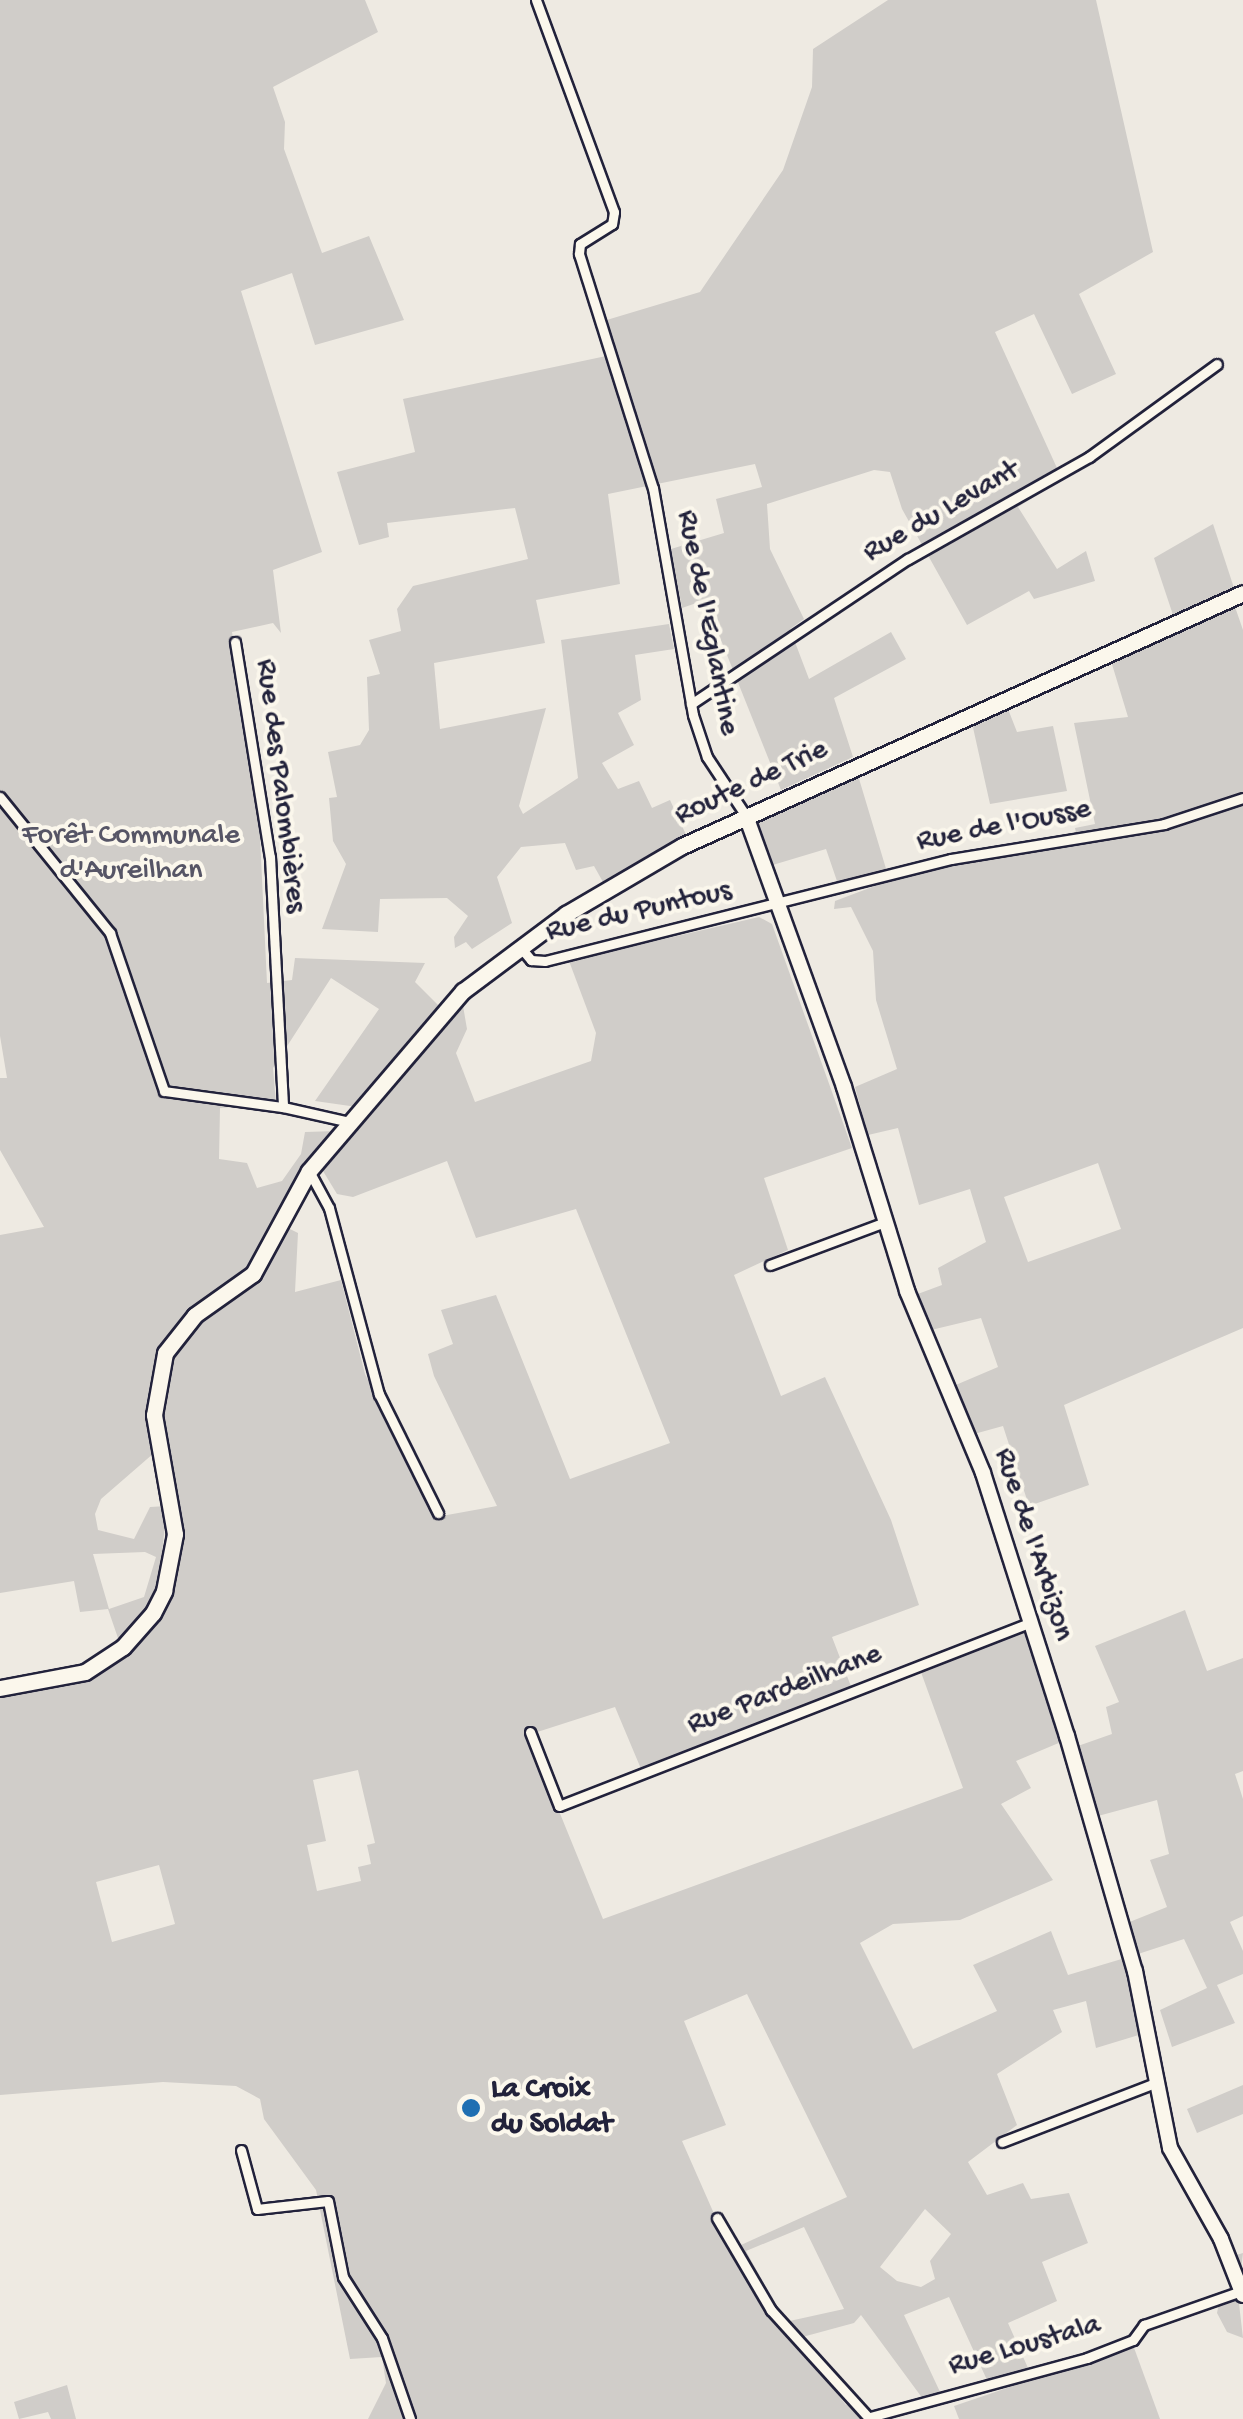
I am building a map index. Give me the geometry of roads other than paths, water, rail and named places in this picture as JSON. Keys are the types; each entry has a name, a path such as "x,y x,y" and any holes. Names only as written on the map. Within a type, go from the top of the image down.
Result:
{"main road":[{"name":"Route de Trie","path":"0,1688 85,1672 123,1647 152,1613 164,1592 175,1534 155,1434 159,1370 183,1326 253,1274 289,1200 309,1171 463,991 630,874 746,816 1243,592"}],"street":[{"name":"Rue de l'Eglantine","path":"536,0 614,212 608,229 578,248 654,488 691,704 707,757 746,816"},
{"name":"Rue du Levant","path":"691,704 908,559 1089,457 1217,364"},
{"name":"Rue des Palombières","path":"235,642 270,857 283,1107"},
{"path":"0,797 110,933 164,1091 283,1107 350,1122"},
{"name":"Rue de l'Ousse","path":"774,907 950,859 1164,824 1243,798"},
{"name":"Rue de l'Arbizon","path":"746,816 774,907 844,1086 930,1356 983,1473 1134,1971 1173,2154 1242,2293"},
{"name":"Rue du Puntous","path":"521,948 531,960 545,961 774,907"},
{"path":"309,1171 322,1188 337,1235 379,1394 438,1513"},
{"path":"770,1264 885,1222"},
{"name":"Rue Pardeilhane","path":"530,1732 560,1806 1029,1623"},
{"path":"1002,2142 1155,2083"},
{"path":"241,2150 257,2209 328,2200 343,2277 382,2338 410,2419"},
{"path":"717,2218 771,2310 870,2418"},
{"name":"Rue Loustala","path":"870,2418 1086,2358 1133,2340 1144,2325 1242,2293"}],"place":[{"name":"La Croix du Soldat","path":"471,2108"}],"park label":[{"name":"Forêt Communale d'Aureilhan","path":"131,854"}]}
